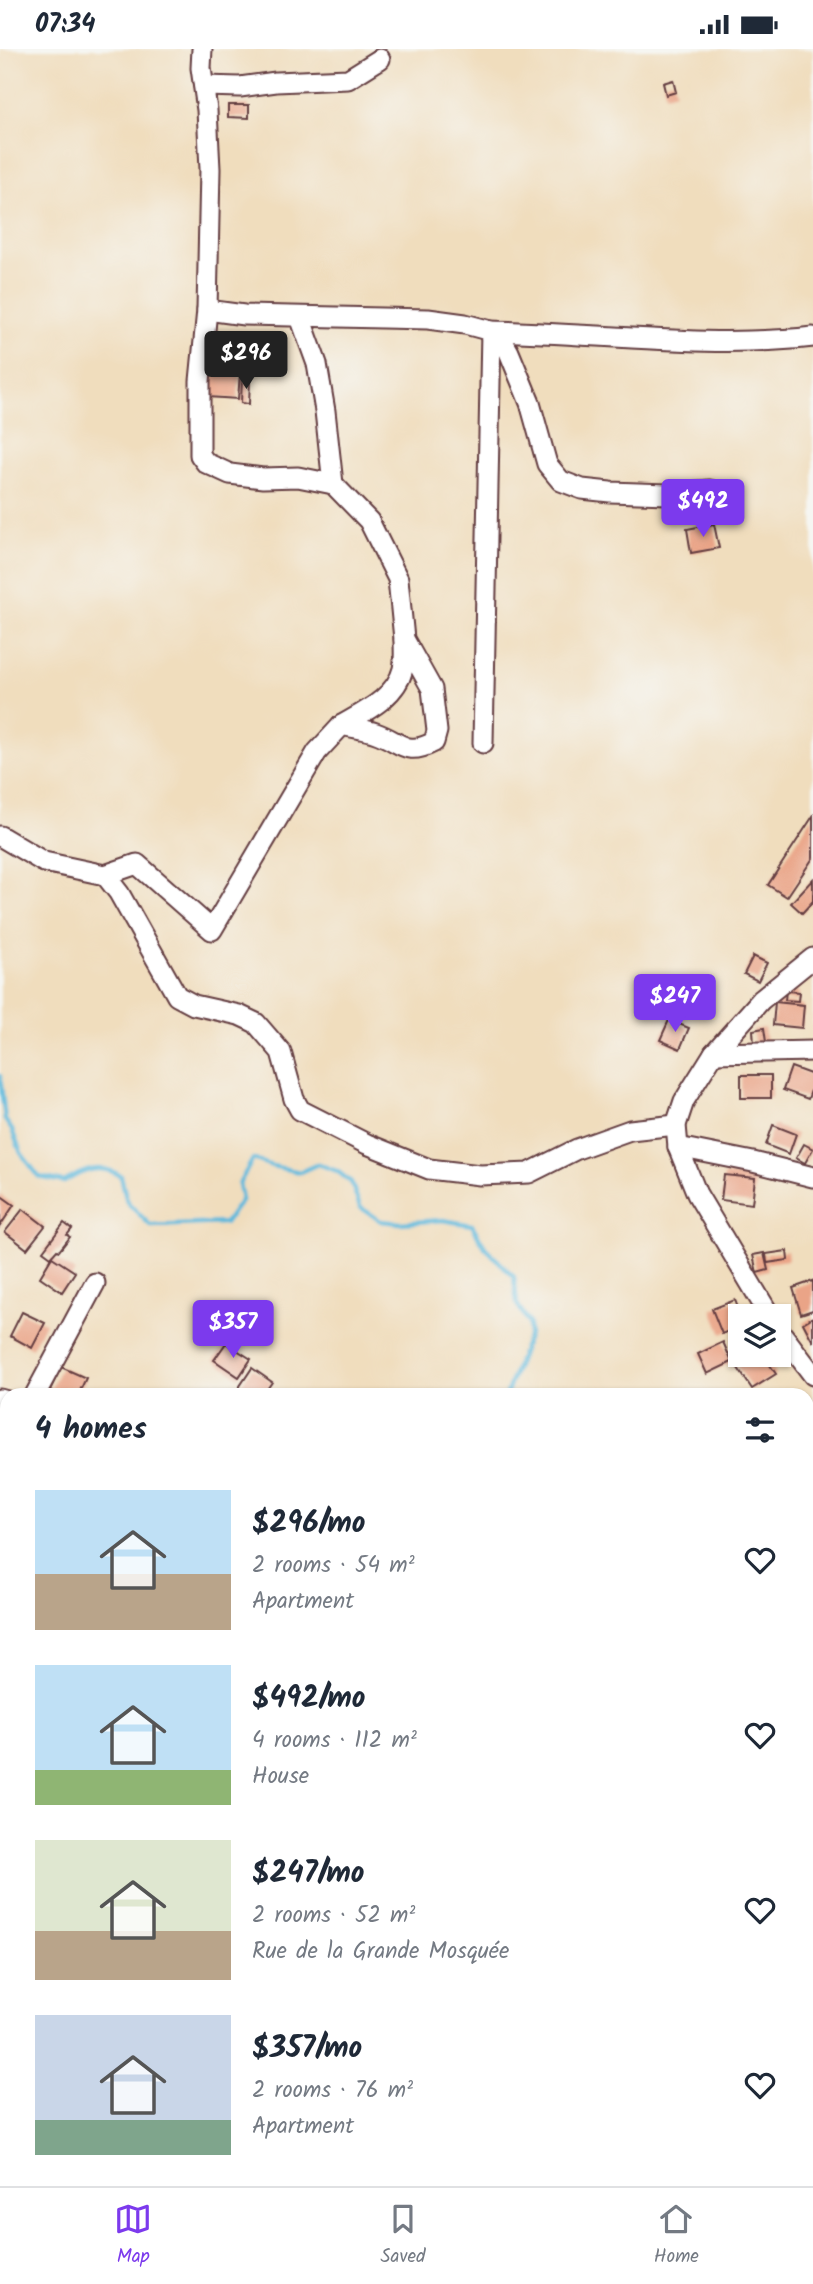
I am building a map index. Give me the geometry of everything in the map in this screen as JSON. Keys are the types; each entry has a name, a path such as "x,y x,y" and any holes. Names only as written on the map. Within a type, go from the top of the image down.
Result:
{"street":[{"path":"0,836 44,862 105,875 137,864 212,930 317,752 342,725 393,691 403,669 404,639 398,579 369,521 333,484 298,477 263,478 230,474 205,463 200,455 210,169 208,110 201,68 202,49"},
{"path":"204,86 240,87 275,82 348,79 380,59"},
{"path":"206,310 244,315 415,318 465,324 491,331 558,332 614,338 759,341 813,337"},
{"path":"300,317 317,364 333,484"},
{"path":"491,331 509,352 530,403 547,464 561,481 582,489 610,492 667,494 710,490"},
{"path":"483,743 491,331"},
{"path":"342,725 377,733 404,748 420,750 434,742 437,731 432,689 404,639"},
{"path":"105,875 119,893 177,996 194,1005 239,1015 256,1023 281,1052 294,1100 300,1110 366,1144 429,1169 480,1175 529,1173 577,1149 630,1130 676,1125"},
{"path":"763,1304 697,1194 678,1147 676,1125 684,1101 714,1053 761,1000 813,958"},
{"path":"714,1053 813,1051"},
{"path":"678,1147 813,1177"},
{"path":"39,1388 95,1283"},
{"path":"791,1346 813,1375"}],"building":[{"path":"673,80 676,92 666,95 663,83"},
{"path":"228,105 249,105 249,118 228,117"},
{"path":"210,371 240,373 238,399 208,397"},
{"path":"242,378 250,379 249,404 241,403"},
{"path":"714,524 719,548 691,553 687,529"},
{"path":"813,816 813,858 787,897 768,885"},
{"path":"813,879 813,901 802,913 791,903"},
{"path":"753,956 767,963 758,981 744,974"},
{"path":"786,991 799,992 798,1001 785,1000"},
{"path":"775,1002 804,1005 802,1028 773,1025"},
{"path":"669,1020 689,1028 680,1049 660,1040"},
{"path":"764,1028 766,1042 754,1044 753,1030"},
{"path":"791,1067 813,1075 808,1099 783,1090"},
{"path":"741,1075 771,1075 771,1098 741,1098"},
{"path":"773,1125 796,1134 789,1154 766,1145"},
{"path":"804,1144 813,1149 805,1163 796,1158"},
{"path":"724,1175 755,1178 752,1204 721,1200"},
{"path":"0,1195 14,1205 0,1226"},
{"path":"23,1209 45,1226 27,1249 5,1232"},
{"path":"64,1223 72,1229 67,1235 70,1237 51,1257 43,1251"},
{"path":"787,1251 788,1260 767,1263 766,1254"},
{"path":"764,1253 768,1270 757,1273 753,1255"},
{"path":"52,1257 75,1272 62,1292 40,1277"},
{"path":"813,1281 813,1310 801,1314 793,1288"},
{"path":"735,1300 736,1304 728,1304 728,1331 722,1334 712,1309"},
{"path":"22,1312 45,1323 32,1348 10,1336"},
{"path":"813,1317 813,1342 803,1323"},
{"path":"723,1342 728,1353 728,1364 707,1374 698,1354"},
{"path":"226,1343 251,1359 239,1377 214,1360"},
{"path":"61,1367 86,1378 81,1388 51,1388"},
{"path":"737,1367 771,1367 776,1374 751,1388"},
{"path":"252,1368 272,1382 268,1388 239,1388"}],"waterway":[{"path":"0,1076 5,1120 21,1153 39,1177 64,1182 92,1170 113,1172 121,1176 127,1202 151,1226 225,1223 242,1199 239,1184 253,1159 300,1172 318,1164 337,1171 351,1182 360,1207 381,1221 400,1223 443,1220 472,1225 485,1247 514,1277 517,1304 529,1323 529,1334 509,1388"}]}
